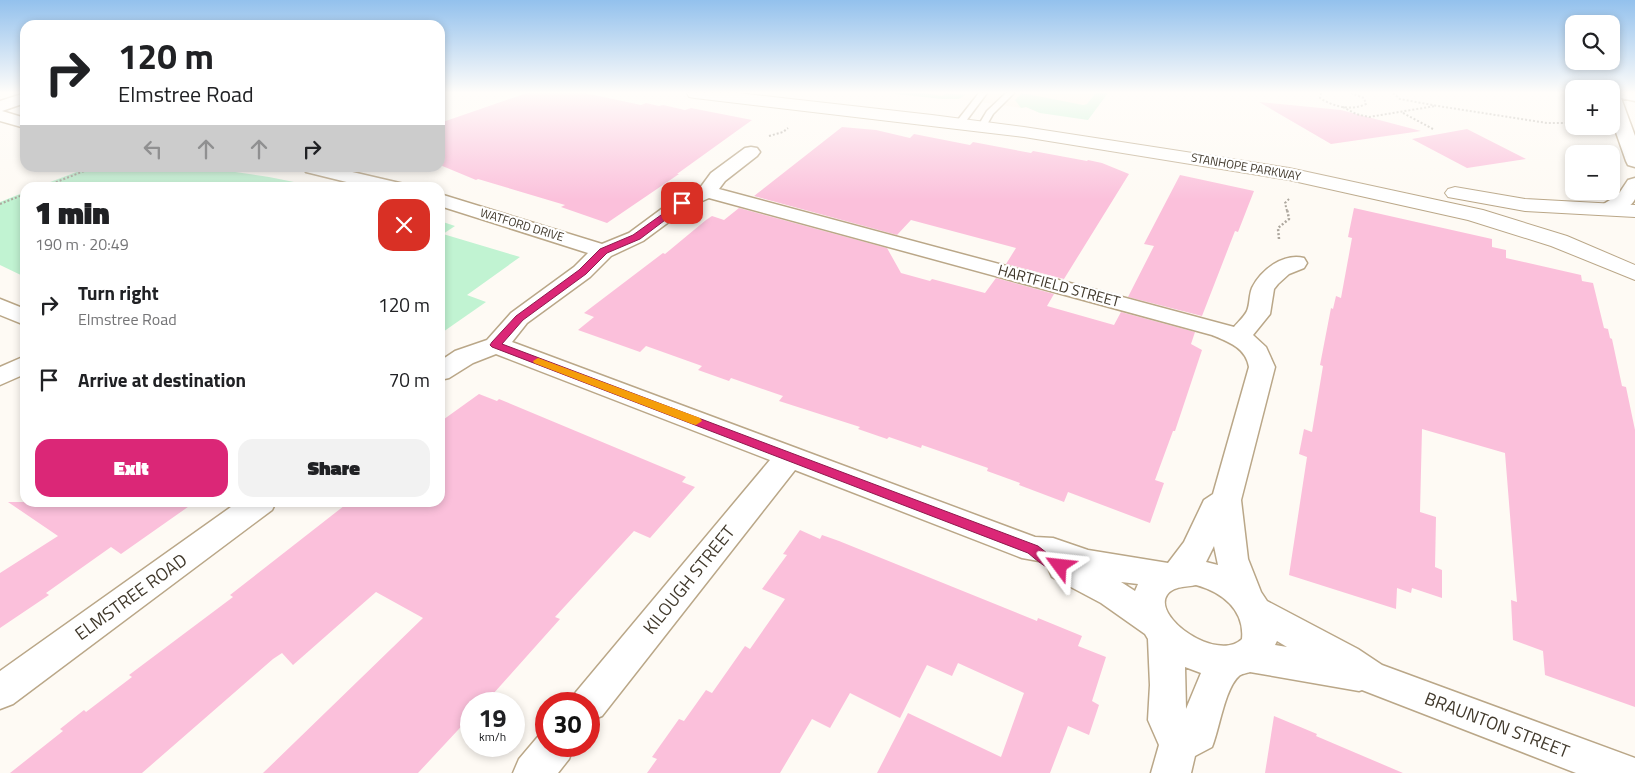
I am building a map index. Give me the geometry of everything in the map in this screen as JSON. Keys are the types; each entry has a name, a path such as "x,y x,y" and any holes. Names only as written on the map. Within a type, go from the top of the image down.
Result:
{"main road":[{"name":"STANHOPE PARKWAY","path":"1036,129 1262,170 1426,203 1525,230 1635,273"},
{"name":"STANHOPE PARKWAY","path":"1062,129 1222,148 1491,200 1559,208 1635,211"},
{"path":"1607,209 1586,220 1584,228 1591,242 1611,263 1635,283"}],"street":[{"path":"1625,129 1635,161"},
{"path":"445,369 464,357 496,345 519,318 582,272 603,251 636,237 682,203 707,192 718,177 751,152"},
{"path":"330,172 372,182"},
{"path":"1607,209 1625,198 1635,184"},
{"name":"HARTFIELD STREET","path":"707,192 1202,325 1238,337 1252,346 1258,353 1262,367 1226,500 1230,514 1229,538 1232,560 1251,604"},
{"name":"WATFORD DRIVE","path":"445,202 603,251"},
{"path":"1238,337 1258,314 1263,290 1270,279 1281,269 1296,263"},
{"path":"0,306 20,316"},
{"path":"496,345 1033,549 1053,551 1088,563 1173,574 1196,572 1214,576 1231,585 1251,604 1262,624 1261,637 1256,648 1237,659 1216,678 1209,694 1198,734 1175,758"},
{"path":"0,377 20,367"},
{"name":"KILOUGH STREET","path":"599,692 789,457"},
{"name":"HARTFIELD STREET","path":"1173,574 1197,549 1215,508 1226,500"},
{"name":"ELMSTREE ROAD","path":"0,692 254,507"},
{"path":"1033,549 1048,561 1095,582 1113,593 1179,648 1195,656 1212,661 1237,659"},
{"path":"1173,574 1156,583 1150,594 1148,607 1159,630 1168,685 1167,720 1175,758"},
{"name":"BRAUNTON STREET","path":"1251,604 1309,642 1345,660 1369,676 1625,773"},
{"name":"BRAUNTON STREET","path":"1237,659 1369,676"},
{"path":"533,773 546,757"}],"path":[{"path":"56,182 82,172"},
{"path":"0,204 20,196"},
{"path":"1279,239 1278,228 1289,219 1284,203 1295,196"}],"green space":[{"path":"76,172 235,172 294,182 50,182"},
{"path":"20,194 20,275 0,265 0,202"},
{"path":"445,223 455,226 445,233"},
{"path":"445,235 520,257 467,295 486,302 445,331"}],"building":[{"path":"445,129 739,129 677,174 679,174 607,223 561,207 565,205 478,179 476,180 445,167"},
{"path":"839,129 876,130 910,138 914,134 970,145 973,142 1031,153 1033,151 1102,163 1129,174 1064,279 1006,264 1016,248 911,220 897,235 754,196"},
{"path":"1305,129 1414,129 1421,131 1331,144"},
{"path":"1467,129 1526,159 1467,168 1412,139"},
{"path":"1180,175 1254,191 1238,232 1235,231 1202,316 1128,297 1154,246 1144,244"},
{"path":"739,208 887,248 901,273 930,281 932,279 985,293 996,278 1054,294 1047,306 1114,325 1121,312 1195,332 1191,344 1202,350 1175,431 1173,431 1155,480 1164,483 1150,523 1068,492 1064,502 987,471 988,468 922,445 921,448 889,437 887,439 858,429 860,427 779,401 783,396 731,378 729,381 698,370 702,366 646,346 640,352 578,330 594,317 584,313 663,253 665,254 706,220 712,216 724,220"},
{"path":"1354,208 1492,239 1492,247 1506,250 1506,258 1581,275 1582,281 1593,283 1604,328 1608,329 1612,339 1622,386 1626,387 1635,430 1635,707 1545,675 1543,651 1513,640 1511,600 1517,602 1505,453 1422,429 1420,512 1436,517 1435,567 1442,570 1442,598 1412,588 1411,593 1397,588 1396,609 1289,575 1307,457 1299,454 1304,429 1312,432 1323,366 1320,365 1331,308 1333,309 1336,296 1341,298 1352,238 1348,237"},
{"path":"479,394 497,401 499,399 686,477 682,482 695,487 650,538 634,531 555,617 560,619 495,692 460,692 460,728 418,773 263,773 423,618 376,592 293,665 282,653 273,659 142,773 10,773 63,731 60,729 132,677 129,675 233,597 230,595 343,507 445,507 445,418"},
{"path":"8,502 20,502 20,507 188,507 121,554 111,547 46,593 49,595 0,628 0,573 58,536"},
{"path":"800,530 820,539 822,535 839,541 1037,621 1038,618 1082,636 1078,646 1106,657 1092,701 1099,705 1089,735 1068,726 1050,773 877,773 908,713 1001,757 1024,693 958,663 952,676 927,665 900,718 850,693 830,728 812,719 780,773 647,773 657,759 652,757 679,719 684,721 706,690 712,693 745,646 750,649 785,599 762,589 787,555 783,554"},
{"path":"1274,716 1317,734 1316,736 1403,773 1265,773"}],"slow traffic":[{"path":"538,361 696,421"}],"route":[{"path":"682,203 636,237 603,251 582,272 519,318 510,326 496,345 1033,549 1048,561 1060,566"}]}
